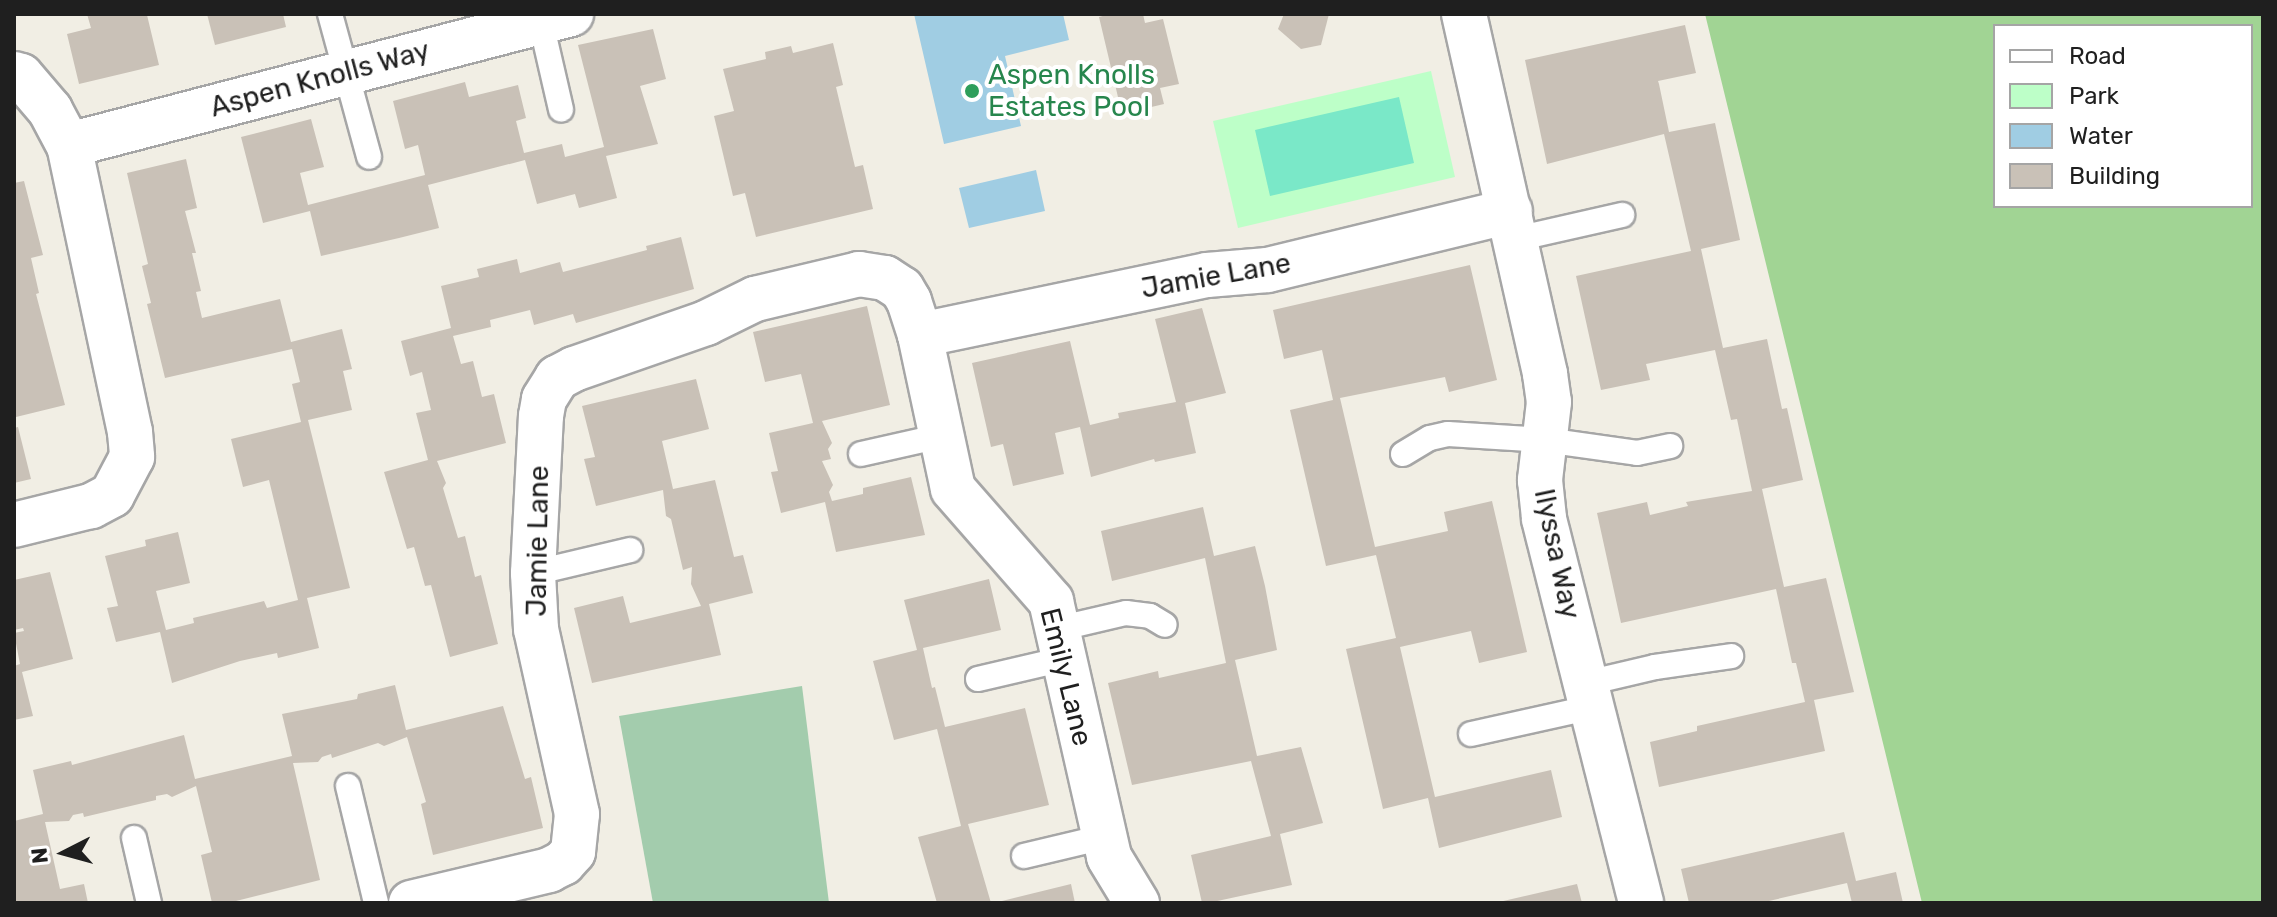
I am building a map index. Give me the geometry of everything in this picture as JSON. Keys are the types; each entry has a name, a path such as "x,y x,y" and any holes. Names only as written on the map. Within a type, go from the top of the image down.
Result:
{"street":[{"name":"Ilyssa Way","path":"1464,14 1545,374 1549,402 1540,480 1544,519 1641,903"},
{"name":"Aspen Knolls Way","path":"69,145 550,17"},
{"path":"14,74 21,76 50,110 69,145 130,432 132,457 112,495 91,506 14,525"},
{"name":"Jamie Lane","path":"920,335 1207,275 1268,270 1513,225"},
{"name":"Jamie Lane","path":"411,903 549,870 563,863 573,852 577,814 536,629 533,573 541,416 544,399 557,378 574,369 706,323 755,299 859,274"},
{"name":"Emily Lane","path":"859,274 874,275 902,289 920,335 953,489 1051,601 1109,857 1137,903"}],"lane":[{"path":"330,14 369,157"},
{"path":"550,17 561,109"},
{"path":"1513,225 1622,215"},
{"path":"1403,454 1430,438 1448,434 1545,440 1637,453 1670,446"},
{"path":"861,454 941,436"},
{"path":"533,573 630,550"},
{"path":"978,679 1126,613 1150,616 1165,625"},
{"path":"1471,734 1590,695 1655,667 1731,656"},
{"path":"348,786 376,903"},
{"path":"1024,856 1104,837"},
{"path":"134,838 149,903"}],"green space":[{"path":"1705,14 2263,14 2263,903 1922,903"},
{"path":"1431,71 1455,177 1238,228 1213,121"},
{"path":"1399,97 1414,163 1270,196 1255,130"},
{"path":"802,686 829,903 653,903 619,716"}],"water":[{"name":"Aspen Knolls Estates Pool","path":"914,14 1063,14 1069,40 1005,56 1021,126 944,144"},
{"path":"1036,170 1045,211 969,228 959,188"}],"building":[{"path":"87,14 147,15 159,65 79,84 67,34 91,28"},
{"path":"207,14 283,14 286,27 215,45"},
{"path":"1143,14 1145,23 1163,19 1179,84 1160,88 1164,104 1122,114 1099,17"},
{"path":"1284,14 1329,14 1321,45 1301,49 1278,29"},
{"path":"1685,25 1696,73 1658,81 1669,132 1715,123 1740,240 1701,249 1723,348 1767,339 1782,409 1787,408 1803,480 1762,489 1784,587 1826,578 1854,692 1814,700 1825,751 1659,787 1650,742 1697,731 1697,726 1805,702 1796,663 1792,663 1776,589 1621,623 1597,513 1647,502 1650,515 1688,506 1686,502 1752,491 1737,419 1731,420 1715,350 1646,364 1650,380 1601,390 1576,276 1691,251 1664,134 1547,164 1525,60"},
{"path":"653,29 666,79 640,86 658,144 606,156 617,198 579,208 575,194 537,204 525,160 428,185 439,228 399,238 321,256 310,211 263,223 241,137 311,119 324,167 300,173 308,205 425,175 418,145 405,149 393,101 465,82 469,97 518,85 526,118 516,121 524,153 562,144 565,157 604,147 578,45"},
{"path":"833,43 843,85 836,87 855,167 863,165 873,209 756,237 745,193 733,196 714,116 734,111 723,69 766,59 765,52 791,46 793,53"},
{"path":"186,159 197,208 185,211 196,253 192,253 201,291 196,292 202,318 280,299 291,342 342,329 352,369 343,371 352,410 308,420 350,588 307,598 319,648 278,658 277,653 240,661 172,683 160,632 116,642 107,608 118,606 105,556 146,546 145,540 178,532 190,583 156,591 166,630 194,623 193,618 264,601 267,608 298,600 269,480 243,487 231,439 301,422 292,384 300,382 292,349 165,378 147,304 151,303 142,266 148,264 127,173"},
{"path":"24,181 43,255 31,258 39,293 36,294 65,405 16,417 14,183"},
{"path":"681,237 694,289 576,323 573,314 534,325 530,310 490,320 491,327 453,336 461,364 473,361 482,397 494,394 506,443 437,461 446,483 443,488 458,538 465,536 475,577 481,575 498,644 450,657 431,585 425,586 414,547 407,549 384,472 428,460 416,413 431,410 422,372 410,376 401,341 451,328 441,286 479,277 477,269 517,259 520,273 560,262 563,272 647,250 646,246"},
{"path":"1470,265 1497,380 1449,392 1445,377 1340,398 1375,547 1448,531 1444,512 1492,501 1527,652 1479,663 1471,631 1400,647 1435,797 1551,770 1562,817 1439,848 1428,798 1383,809 1346,649 1396,638 1376,555 1326,566 1290,410 1333,400 1322,350 1284,359 1273,310"},
{"path":"867,306 890,405 822,421 832,443 828,449 831,459 822,461 833,485 829,492 832,501 863,494 863,488 911,477 925,535 836,552 825,502 781,513 771,472 778,471 769,433 813,423 801,374 765,382 753,332"},
{"path":"1202,308 1226,393 1185,403 1196,453 1155,462 1154,459 1091,477 1080,427 1055,433 1064,474 1013,486 1003,444 991,447 972,363 1070,341 1090,425 1119,418 1118,413 1176,402 1155,319"},
{"path":"696,379 709,429 662,441 673,489 715,480 734,557 743,555 753,593 709,604 721,655 592,683 574,608 623,596 630,623 701,606 691,584 692,567 683,570 671,519 666,516 663,490 596,506 584,459 595,457 582,406"},
{"path":"18,427 31,479 14,483 14,428"},
{"path":"1203,507 1214,556 1255,546 1265,586 1277,650 1235,660 1257,756 1301,747 1323,823 1280,834 1292,885 1208,903 1202,903 1191,855 1271,836 1251,761 1132,785 1108,683 1158,671 1159,678 1226,663 1205,558 1112,581 1101,531"},
{"path":"50,572 73,659 22,672 33,716 14,720 14,666 20,664 14,633 24,631 23,628 14,630 14,580"},
{"path":"989,579 1001,630 923,648 932,688 935,687 945,727 1025,708 1049,805 968,824 991,903 937,903 918,837 961,826 937,729 894,740 873,661 917,650 904,600"},
{"path":"395,685 406,730 503,706 525,779 531,777 543,828 433,855 421,804 426,802 407,737 384,746 378,743 332,758 331,754 318,762 293,763 320,880 228,903 212,903 201,855 212,852 196,786 172,797 167,794 156,796 156,800 84,817 83,813 73,815 69,821 45,822 60,889 84,884 88,903 15,903 14,821 43,814 33,770 71,761 72,765 184,735 195,779 292,756 282,714 357,699 358,694"},
{"path":"1844,832 1856,881 1896,872 1903,903 1852,903 1847,883 1760,903 1689,903 1681,869"},
{"path":"1071,884 1075,903 998,903 998,902"},
{"path":"1577,884 1582,903 1499,903 1499,902"}],"place":[{"name":"Aspen Knolls Estates Pool","path":"972,91"}]}
